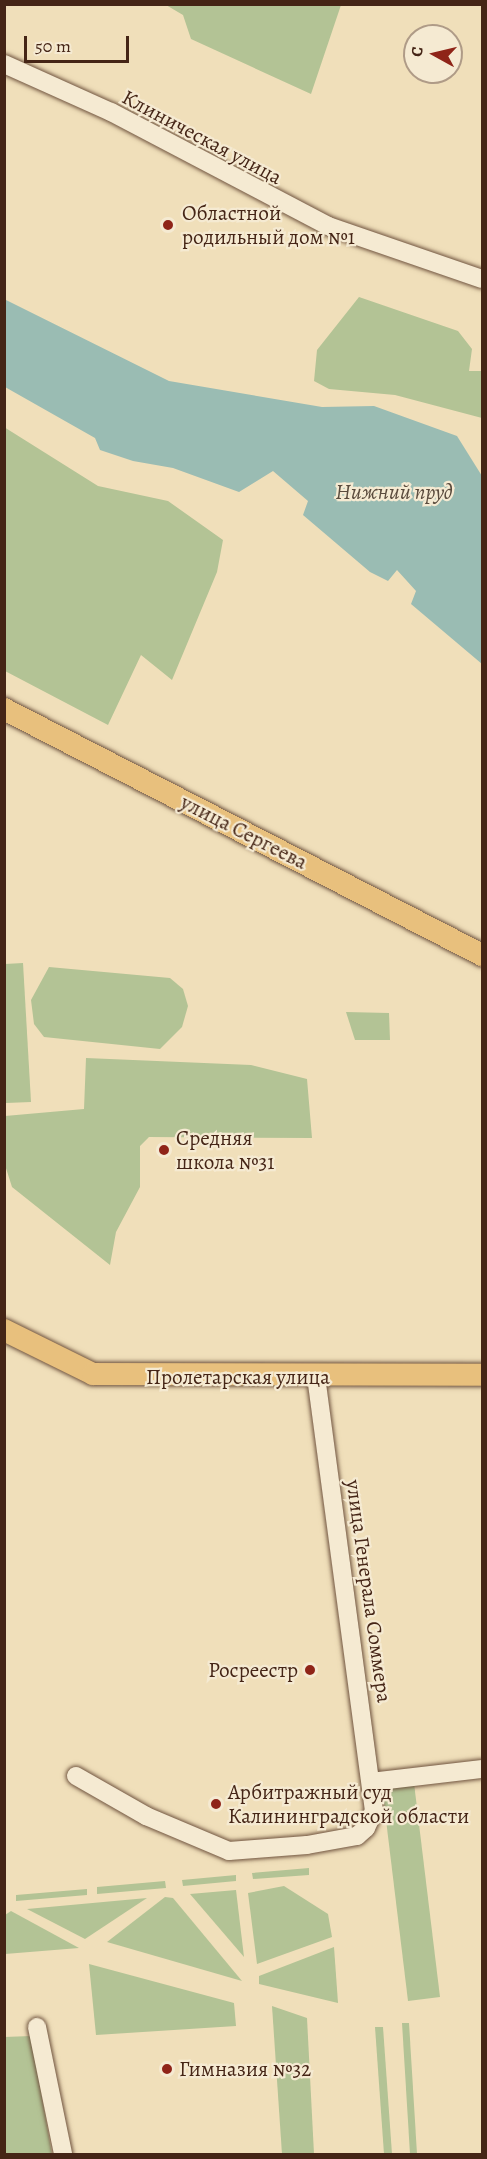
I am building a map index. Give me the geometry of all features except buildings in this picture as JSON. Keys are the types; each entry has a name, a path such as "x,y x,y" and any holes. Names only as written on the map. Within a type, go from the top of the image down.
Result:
{"main road":[{"name":"улица Сергеева","path":"4,709 483,955"},
{"name":"Пролетарская улица","path":"4,1330 93,1374 316,1377 483,1375"}],"street":[{"name":"Клиническая улица","path":"4,64 111,112 328,226 483,279"},
{"name":"улица Генерала Соммера","path":"76,1776 146,1816 229,1851 248,1851 357,1836 374,1811 316,1377"},
{"path":"371,1782 483,1769"},
{"path":"37,2027 63,2154"}],"green space":[{"path":"166,5 341,5 311,94 191,39 183,15"},
{"path":"359,297 458,331 472,349 469,371 482,371 482,418 395,395 329,389 314,381 317,350"},
{"path":"4,427 98,486 168,501 223,540 217,572 172,680 141,655 108,725 5,671"},
{"path":"23,963 31,1102 6,1103 5,964"},
{"path":"49,967 170,978 183,989 188,1006 182,1027 160,1049 44,1037 34,1024 31,1000"},
{"path":"346,1012 389,1013 390,1040 355,1040"},
{"path":"86,1058 251,1065 307,1079 312,1138 149,1137 140,1146 140,1187 116,1232 110,1265 12,1187 5,1165 5,1116 84,1109"},
{"path":"414,1783 440,1997 408,2001 382,1787"},
{"path":"309,1868 309,1875 253,1879 252,1873"},
{"path":"236,1875 236,1881 183,1886 182,1880"},
{"path":"165,1881 166,1888 97,1894 97,1887"},
{"path":"284,1886 328,1914 332,1937 257,1964 248,1893"},
{"path":"87,1889 87,1895 16,1901 16,1895"},
{"path":"236,1890 244,1957 190,1894"},
{"path":"165,1897 173,1898 242,1981 107,1942"},
{"path":"147,1898 85,1939 27,1909"},
{"path":"11,1911 79,1948 5,1954 5,1915"},
{"path":"334,1947 338,2003 259,1984 259,1976"},
{"path":"89,1964 234,2003 236,2026 96,2035"},
{"path":"272,2006 307,2018 314,2154 282,2154"},
{"path":"402,2023 409,2023 417,2154 410,2154"},
{"path":"375,2027 383,2027 392,2154 384,2154"},
{"path":"31,2036 52,2154 5,2154 4,2037"}],"water":[{"name":"Нижний пруд","path":"4,299 169,381 322,407 374,406 457,436 482,476 482,664 411,604 416,591 397,570 388,581 370,572 303,515 308,501 273,471 239,492 173,468 133,461 100,450 95,438 5,387"}],"place":[{"name":"Областной родильный дом №1","path":"168,225"},
{"name":"Средняя школа №31","path":"164,1150"},
{"name":"Росрeeстр","path":"310,1670"},
{"name":"Арбитражный суд Калининградской области","path":"216,1804"},
{"name":"Гимназия №32","path":"167,2069"}]}
